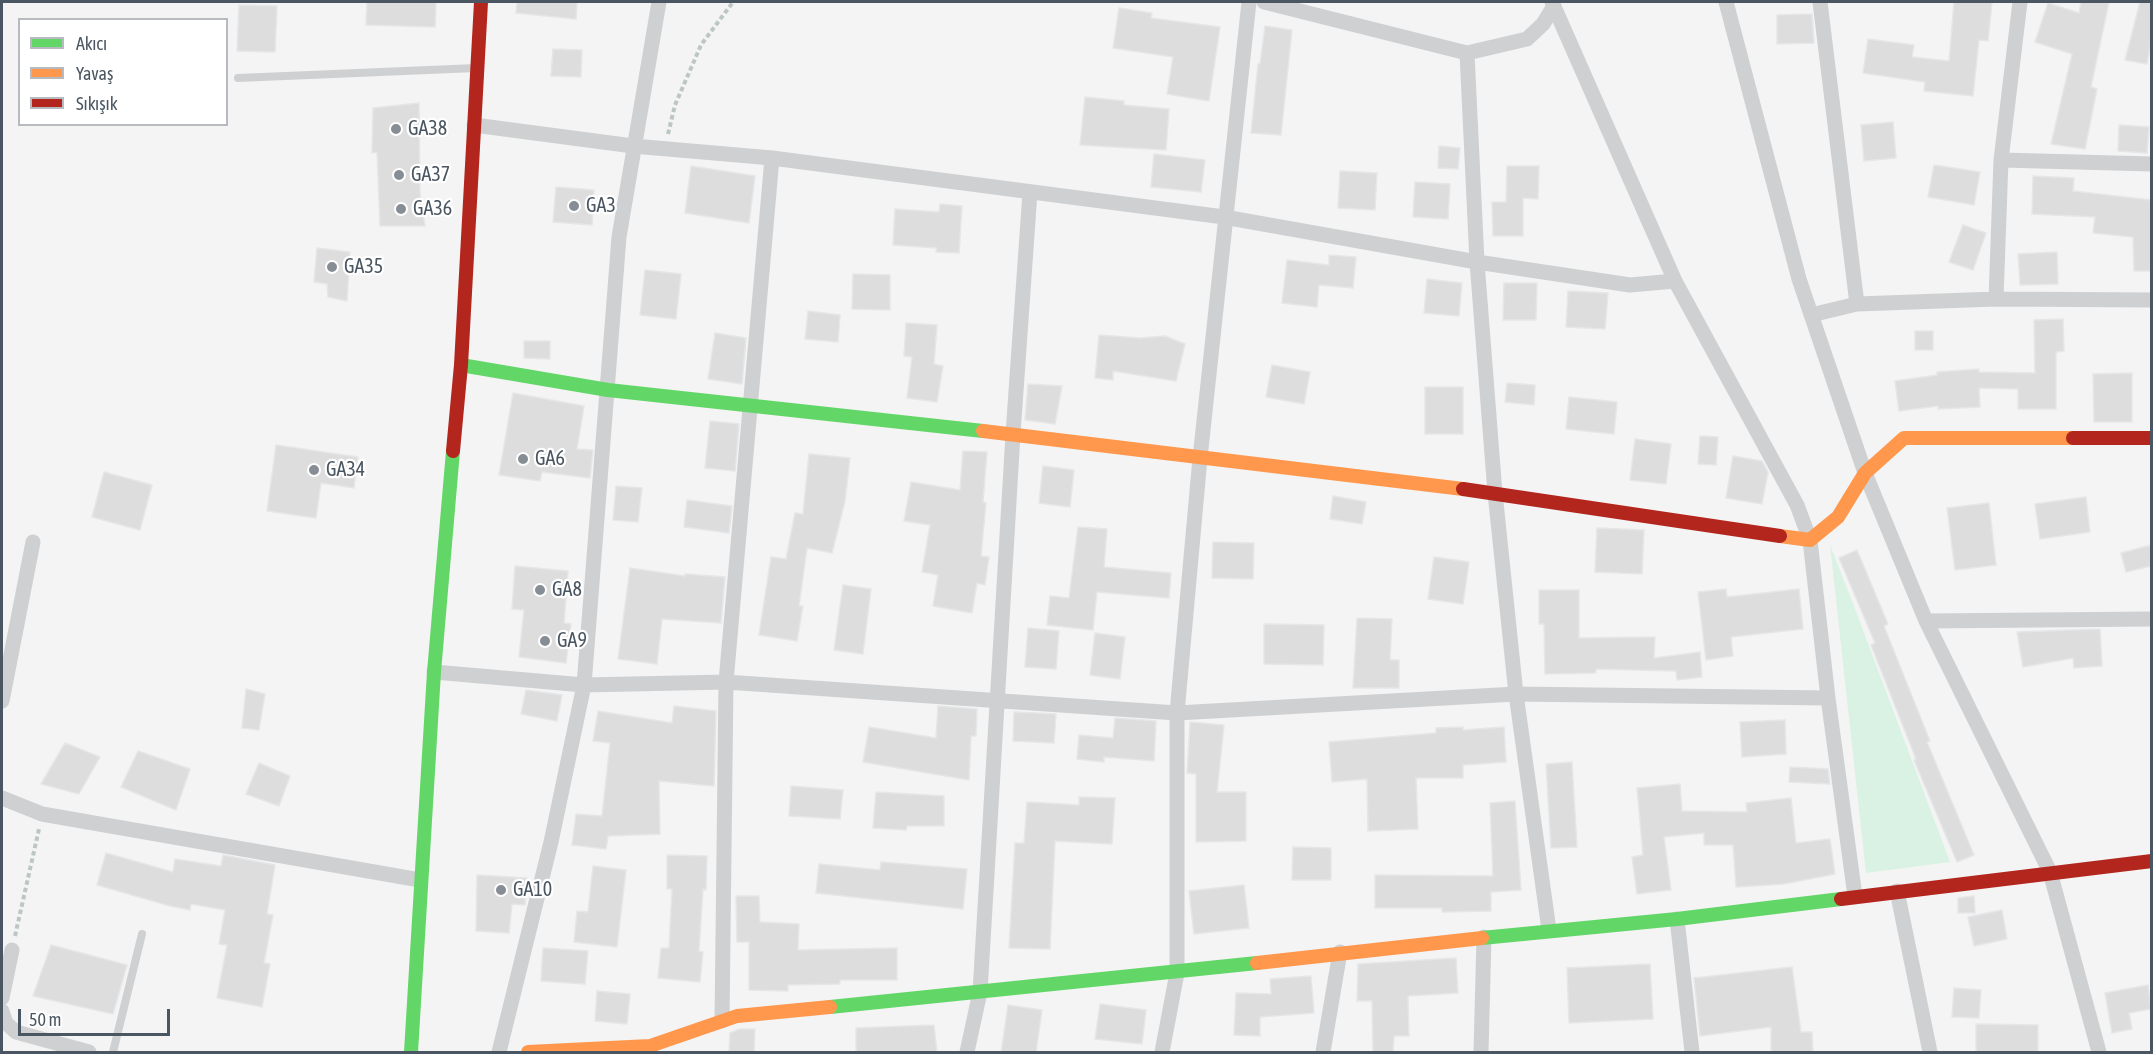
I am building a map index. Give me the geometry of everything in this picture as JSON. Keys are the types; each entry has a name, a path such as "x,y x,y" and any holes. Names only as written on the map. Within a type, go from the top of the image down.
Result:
{"street":[{"path":"411,1053 434,672 461,365 482,2"},
{"path":"499,1053 551,842 584,684 619,237 659,2"},
{"path":"1162,1053 1177,973 1177,713 1224,217 1249,2"},
{"path":"1264,2 1467,53 1527,39 1543,24 1553,4"},
{"path":"1726,2 1798,279 1865,472 1926,621 2050,872 2099,1053"},
{"path":"1820,2 1857,304"},
{"path":"1996,299 2001,160 2020,2"},
{"path":"1553,4 1616,153 1675,281 1791,494 1810,540 1828,698 1855,896"},
{"path":"1467,53 1477,262 1495,493 1516,694 1548,930"},
{"path":"474,125 633,146 772,158 1224,217 1477,262 1630,285 1675,281"},
{"path":"722,1021 726,682 772,158"},
{"path":"2001,160 2151,165"},
{"path":"967,1053 980,992 996,699 1030,192"},
{"path":"1811,315 1857,304 1996,299 2151,300"},
{"path":"461,365 608,390 1013,434 1495,493 1810,540 1838,517 1865,472 1904,438 2151,438"},
{"path":"2,701 33,542"},
{"path":"1926,621 2151,619"},
{"path":"434,672 584,684 726,682 1177,713 1516,694 1828,698"},
{"path":"2,798 42,814 420,880"},
{"path":"528,1053 650,1049 737,1016 1177,973 1341,952 1677,918 2151,861"},
{"path":"1897,891 1930,1053"},
{"path":"1677,918 1692,1053"},
{"path":"1481,1053 1484,937"},
{"path":"2,998 12,950"},
{"path":"1323,1053 1341,952"},
{"path":"2,1011 6,1023 16,1032 89,1053"}],"lane":[{"path":"238,78 477,68"},
{"path":"112,1053 142,934"}],"path":[{"path":"665,147 675,105 701,45 734,2"},
{"path":"12,950 42,814"}],"green space":[{"path":"1830,545 1854,606 1950,862 1866,873"}],"building":[{"path":"367,2 436,2 435,27 366,25"},
{"path":"517,2 577,2 576,19 516,13"},
{"path":"1954,2 1992,2 1988,41 1979,40 1973,96 1924,91 1925,82 1863,73 1868,39 1914,45 1912,57 1949,61"},
{"path":"2081,2 2109,2 2091,87 2097,89 2085,149 2051,144 2072,54 2035,42 2048,3 2079,13"},
{"path":"2140,2 2151,2 2151,42 2147,64 2125,60"},
{"path":"239,5 277,6 275,52 237,51"},
{"path":"1119,8 1152,13 1151,18 1220,27 1209,101 1167,94 1173,57 1113,48"},
{"path":"1812,14 1814,43 1777,44 1777,15"},
{"path":"1265,26 1292,30 1281,135 1251,133 1258,64 1260,64"},
{"path":"553,49 582,50 581,77 551,76"},
{"path":"1085,97 1124,101 1124,105 1169,109 1166,150 1080,145"},
{"path":"419,103 420,193 425,226 380,226 377,152 372,153 373,108"},
{"path":"1893,122 1896,158 1864,161 1861,125"},
{"path":"2119,125 2149,127 2147,153 2118,151"},
{"path":"1439,146 1460,148 1458,169 1438,168"},
{"path":"1154,154 1205,160 1201,192 1151,187"},
{"path":"1934,165 1980,172 1974,205 1928,197"},
{"path":"691,166 755,176 749,223 685,213"},
{"path":"1507,166 1539,166 1538,199 1523,198 1523,236 1493,236 1492,202 1506,202"},
{"path":"1340,171 1377,173 1375,210 1338,208"},
{"path":"2033,176 2074,178 2073,191 2151,200 2151,271 2134,271 2133,237 2093,233 2095,217 2032,214"},
{"path":"1415,182 1450,184 1448,219 1413,217"},
{"name":"GA3","path":"556,187 594,190 592,225 553,222"},
{"path":"940,204 962,206 959,253 936,252 937,248 893,245 895,209 939,212"},
{"path":"1963,225 1986,233 1973,270 1949,262"},
{"name":"GA35","path":"317,248 350,252 347,301 328,297 327,284 314,282"},
{"path":"2057,252 2058,284 2020,285 2018,254"},
{"path":"1329,255 1356,257 1353,288 1319,285 1317,307 1282,303 1287,260 1329,265"},
{"path":"645,270 681,274 676,319 640,315"},
{"path":"853,274 890,275 890,310 852,309"},
{"path":"1427,279 1462,283 1459,316 1424,313"},
{"path":"1504,283 1537,283 1536,320 1503,320"},
{"path":"1568,291 1608,293 1605,329 1566,327"},
{"path":"808,311 840,315 838,342 805,339"},
{"path":"2063,319 2064,351 2056,352 2056,409 2018,409 2018,389 1979,388 1980,407 1938,409 1938,406 1899,411 1895,381 1937,375 1937,372 1979,369 1979,372 2035,373 2034,320"},
{"path":"906,323 937,325 934,364 943,366 937,402 907,398 912,357 904,356"},
{"path":"1915,331 1933,331 1933,350 1915,350"},
{"path":"715,333 746,338 742,384 708,379"},
{"path":"1099,335 1140,338 1165,336 1185,344 1176,381 1113,371 1113,380 1095,378"},
{"path":"524,341 550,341 550,359 524,358"},
{"path":"1272,365 1310,372 1304,404 1266,397"},
{"path":"2132,373 2132,422 2094,422 2093,374"},
{"path":"1507,383 1535,385 1534,405 1505,402"},
{"path":"1028,384 1062,386 1055,424 1025,420"},
{"path":"1425,387 1463,387 1463,434 1425,434"},
{"path":"513,393 584,406 577,449 593,450 590,478 542,472 540,481 499,475"},
{"path":"1569,397 1617,402 1614,434 1566,429"},
{"path":"710,421 739,424 735,471 705,468"},
{"path":"1700,436 1718,437 1716,465 1698,464"},
{"path":"1635,439 1671,444 1666,484 1630,480"},
{"name":"GA34","path":"276,445 358,457 354,488 321,483 316,518 267,511"},
{"path":"963,451 987,452 983,502 986,503 981,556 989,557 985,585 977,583 972,613 933,606 938,575 922,572 930,525 904,521 911,482 960,490"},
{"path":"809,454 850,458 845,501 832,553 807,548 799,606 803,606 797,641 759,635 771,557 786,559 795,513 803,514"},
{"path":"1733,456 1762,461 1768,472 1762,504 1726,498"},
{"path":"1043,466 1074,470 1070,507 1039,503"},
{"path":"104,472 152,485 140,530 92,517"},
{"path":"616,486 642,488 638,522 613,520"},
{"path":"1333,496 1366,502 1362,524 1330,519"},
{"path":"2086,497 2090,532 2040,539 2035,504"},
{"path":"687,500 732,506 729,533 684,527"},
{"path":"1989,503 1996,565 1955,570 1947,508"},
{"path":"1078,527 1107,529 1104,567 1171,573 1169,598 1097,592 1093,630 1047,625 1050,596 1069,598"},
{"path":"1597,528 1644,530 1642,574 1595,572"},
{"path":"1213,542 1254,543 1253,579 1212,578"},
{"path":"2151,545 2151,566 2126,572 2121,553"},
{"path":"1857,550 1888,624 1884,626 1930,741 1927,742 1974,855 1957,862 1914,760 1916,759 1871,645 1875,643 1839,558"},
{"path":"1434,557 1469,562 1463,604 1428,599"},
{"path":"515,566 568,571 564,623 571,624 566,663 519,657 524,610 512,609"},
{"path":"630,568 685,576 685,574 725,577 721,623 662,619 657,664 618,659"},
{"path":"843,585 871,589 863,654 834,650"},
{"path":"1726,589 1727,597 1799,589 1803,629 1731,637 1733,656 1706,660 1698,592"},
{"path":"1539,590 1579,590 1579,638 1655,637 1654,658 1700,652 1702,677 1677,680 1676,671 1596,669 1596,673 1545,674 1544,624 1539,624"},
{"path":"1357,618 1392,619 1390,660 1399,660 1399,688 1353,688"},
{"path":"1264,624 1324,625 1323,665 1264,664"},
{"path":"1028,628 1059,631 1056,669 1025,667"},
{"path":"2100,629 2102,666 2074,668 2073,658 2023,667 2017,632"},
{"path":"1095,633 1125,637 1120,679 1090,675"},
{"path":"246,689 265,694 259,730 242,728"},
{"path":"526,690 562,695 557,721 521,714"},
{"path":"674,706 716,711 714,786 659,781 660,834 608,836 606,849 572,845 576,814 602,816 610,743 593,741 598,711 672,723"},
{"path":"938,706 977,709 976,736 971,736 969,780 863,762 869,727 936,738"},
{"path":"1014,712 1056,714 1054,743 1013,741"},
{"path":"1115,718 1156,721 1154,761 1104,757 1104,762 1077,759 1079,735 1113,738"},
{"path":"1785,720 1786,754 1742,757 1740,722"},
{"path":"1190,722 1224,725 1217,792 1246,792 1246,841 1196,842 1196,774 1187,773"},
{"path":"1463,727 1463,730 1504,727 1506,762 1463,765 1463,778 1416,778 1418,829 1368,831 1367,779 1332,782 1329,742 1436,733 1436,728"},
{"path":"65,743 100,757 79,794 41,784"},
{"path":"138,751 190,769 176,810 121,787"},
{"path":"1572,762 1577,847 1551,848 1546,764"},
{"path":"259,763 290,776 279,806 246,794"},
{"path":"1790,767 1828,769 1830,784 1789,782"},
{"path":"1680,784 1682,811 1747,812 1746,803 1791,798 1796,843 1830,839 1835,874 1784,884 1736,887 1733,845 1704,845 1704,833 1664,837 1671,890 1637,894 1632,857 1643,855 1637,788"},
{"path":"791,786 843,790 840,819 789,816"},
{"path":"876,792 944,796 944,826 907,826 906,830 873,828"},
{"path":"1079,797 1115,798 1112,844 1055,841 1050,949 1009,948 1015,843 1024,843 1027,802 1079,805"},
{"path":"1515,801 1521,890 1491,892 1491,911 1442,912 1442,908 1375,908 1375,875 1493,876 1490,803"},
{"path":"1293,847 1331,848 1331,880 1292,880"},
{"path":"106,853 173,872 175,859 221,866 223,855 275,865 267,914 273,915 264,963 270,964 262,1007 217,998 227,945 219,944 225,910 191,904 190,910 97,885"},
{"path":"667,855 707,856 706,890 703,889 699,951 703,952 700,982 658,978 661,948 669,948 672,889 667,889"},
{"path":"881,862 967,869 963,909 816,893 819,864 880,870"},
{"path":"593,866 626,870 617,947 574,942 577,911 588,912"},
{"path":"477,875 527,878 525,905 512,904 509,933 476,931"},
{"path":"1244,885 1249,928 1194,934 1189,891"},
{"path":"736,896 759,896 760,922 799,924 798,950 897,948 897,980 840,980 840,984 788,985 788,991 749,990 749,942 737,942"},
{"path":"1974,896 1975,913 1958,913 1958,898"},
{"path":"2002,910 2007,939 1974,946 1968,917"},
{"path":"51,945 127,965 113,1014 33,996"},
{"path":"543,948 588,951 585,984 541,981"},
{"path":"1456,958 1458,993 1408,996 1409,1036 1394,1036 1393,1053 1373,1053 1372,1001 1357,1001 1358,964"},
{"path":"1650,964 1653,1019 1569,1023 1567,968"},
{"path":"1792,967 1801,1032 1812,1032 1813,1053 1771,1053 1771,1027 1700,1036 1694,978"},
{"path":"1311,976 1314,1013 1260,1017 1260,1036 1234,1035 1236,993 1271,994 1270,979"},
{"path":"2148,985 2151,1009 2129,1013 2132,1029 2112,1033 2105,993"},
{"path":"1954,988 1981,990 1979,1018 1952,1017"},
{"path":"597,991 630,994 627,1024 595,1021"},
{"path":"1100,1004 1146,1010 1142,1044 1095,1039"},
{"path":"1008,1005 1042,1010 1036,1053 1001,1053"},
{"path":"1976,1024 2038,1025 2038,1053 1976,1053"},
{"path":"934,1025 937,1053 856,1053 856,1028"},
{"path":"740,1029 755,1029 754,1053 729,1053 730,1033"}],"traffic: fast":[{"path":"461,365 608,390 983,431"},
{"path":"411,1052 434,672 453,451"},
{"path":"1482,938 1677,919 1841,899"},
{"path":"830,1007 1257,963"}],"traffic: slow":[{"path":"983,431 1463,489"},
{"path":"1780,536 1810,540 1838,517 1865,473 1904,438 2073,438"},
{"path":"1257,963 1482,938"},
{"path":"528,1052 650,1046 737,1016 830,1007"}],"traffic: jam":[{"path":"453,451 461,365 481,2"},
{"path":"2073,438 2152,438"},
{"path":"1463,489 1780,536"},
{"path":"1841,899 2152,861"}],"place":[{"name":"GA38","path":"396,129"},
{"name":"GA37","path":"399,175"},
{"name":"GA3","path":"574,206"},
{"name":"GA36","path":"401,209"},
{"name":"GA35","path":"332,267"},
{"name":"GA6","path":"523,459"},
{"name":"GA34","path":"314,470"},
{"name":"GA8","path":"540,590"},
{"name":"GA9","path":"545,641"},
{"name":"GA10","path":"501,890"}]}
